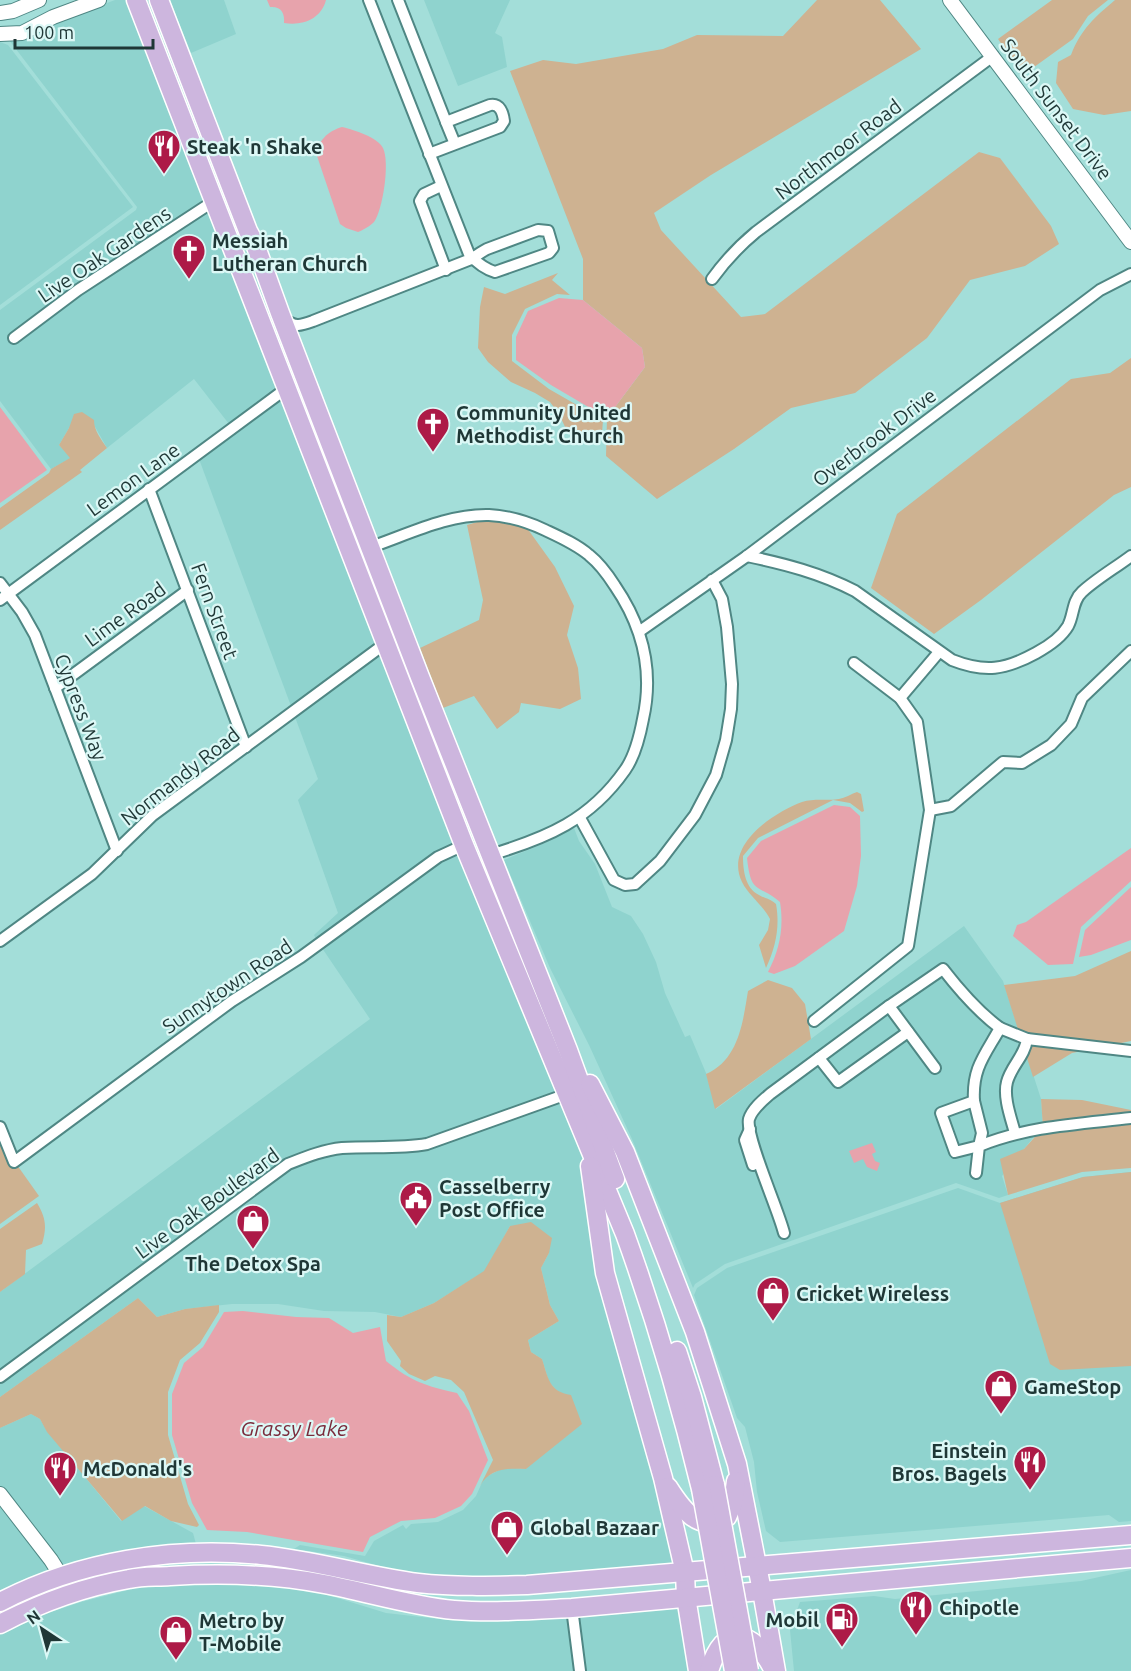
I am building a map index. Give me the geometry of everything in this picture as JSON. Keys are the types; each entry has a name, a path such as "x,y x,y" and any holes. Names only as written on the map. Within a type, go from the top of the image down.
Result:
{"main road":[{"path":"136,0 464,845 625,1233 708,1487 749,1671"},
{"path":"159,0 248,231 255,243 420,676 568,1050 655,1284 692,1396 708,1487 734,1671"},
{"path":"214,201 232,213 248,231"},
{"path":"248,291 265,309 284,357 290,364 300,366"},
{"path":"287,388 300,397 320,444 341,469"},
{"path":"339,522 354,537 371,547"},
{"path":"386,643 396,650 420,676"},
{"path":"464,845 480,855 499,877"},
{"path":"568,1050 597,1095 629,1162 695,1332 737,1466 758,1567 775,1671"},
{"path":"588,1143 605,1272 663,1478 685,1573 686,1597 698,1671"},
{"path":"663,1478 689,1514 699,1521 713,1523 727,1517 733,1503 737,1466"},
{"path":"0,1602 62,1577 148,1556 206,1553 261,1554 417,1582 474,1586 567,1583 1131,1535"},
{"path":"0,1624 70,1594 131,1578 205,1574 260,1575 323,1584 453,1610 505,1611 572,1608 1131,1558"},
{"path":"709,1671 712,1660 723,1644 735,1637 743,1636 757,1645 775,1671"}],"street":[{"path":"0,13 26,7 39,0"},
{"path":"0,34 22,33 53,17 99,0"},
{"path":"280,313 289,323 297,326 446,270 473,258 487,249 538,230 547,230 553,249 549,253 498,271 492,271 473,258 466,249 369,0"},
{"path":"398,0 455,144"},
{"name":"South Sunset Drive","path":"950,0 1131,242"},
{"path":"22,33 20,20 26,7"},
{"name":"Northmoor Road","path":"712,279 724,262 756,232 993,56"},
{"path":"429,154 502,125 504,119 500,109 496,105 490,105 446,122"},
{"path":"441,186 424,194 420,201 446,270"},
{"name":"Live Oak Gardens","path":"14,338 78,290 214,201"},
{"name":"Overbrook Drive","path":"640,631 747,556 1100,290 1131,274"},
{"name":"Lemon Lane","path":"4,597 287,388"},
{"name":"Fern Street","path":"149,489 246,747"},
{"path":"371,547 448,520 469,516 496,516 527,523 568,541 590,555 609,576 626,602 640,631 644,647 647,700 640,732 627,768 604,797 580,818 548,835 490,855"},
{"path":"747,556 786,564 839,582 855,591 939,652 967,666 994,668 1016,664 1061,635 1068,625 1081,593 1131,556"},
{"path":"580,818 614,880 625,885 635,884 660,861 695,815 716,775 726,740 731,709 732,684 727,627 722,598 712,580"},
{"name":"Cypress Way","path":"0,583 4,597 22,612 35,635 117,851"},
{"name":"Lime Road","path":"55,688 188,591"},
{"name":"Normandy Road","path":"0,942 92,874 153,815 386,643"},
{"path":"930,810 951,806 1003,762 1022,763 1052,745 1071,724 1082,698 1131,651"},
{"path":"900,698 939,652"},
{"path":"814,1021 908,946 930,810 917,722 900,698 854,663"},
{"name":"Sunnytown Road","path":"0,1127 14,1162 232,1001 301,957 438,857 464,845"},
{"path":"784,1233 764,1177 767,1162 764,1152 754,1150 745,1140 750,1129 749,1118 756,1107 770,1094 943,969 964,996 1000,1028 1027,1039 1131,1051"},
{"path":"889,1006 935,1068"},
{"path":"976,1173 982,1133 974,1101 973,1085 977,1069 1000,1028"},
{"path":"819,1058 838,1082 908,1032"},
{"path":"1015,1133 1009,1113 1006,1083 1022,1054 1027,1039"},
{"name":"Live Oak Boulevard","path":"0,1377 288,1164 313,1154 342,1148 404,1148 427,1144 567,1094"},
{"path":"974,1101 941,1113 955,1152 1015,1133 1049,1126 1131,1118"},
{"path":"0,1494 62,1577 70,1594"},
{"path":"1102,1538 1104,1560"},
{"path":"323,1584 326,1565"},
{"path":"572,1608 580,1671"}],"shaded area":[{"path":"115,0 130,0 207,200 75,286 7,337 14,345 81,294 210,210 281,386 229,424 194,379 107,448 94,425 69,428 59,445 71,458 51,469 0,401 0,310 137,207 9,40"},
{"path":"170,0 224,0 236,34 191,53"},
{"path":"424,0 510,0 495,33 502,37 507,67 458,86"},
{"path":"817,0 880,0 921,49 711,175 654,213 661,230 741,317 765,314 979,152 1000,158 1051,226 1059,244 1025,266 970,280 927,338 855,393 791,408 734,449 657,499 606,456 607,418 645,367 642,348 583,300 583,259 510,71 543,60 576,64 663,49 697,35 783,36"},
{"path":"1052,0 1108,0 1088,16 1073,39 1023,75 998,39"},
{"path":"1115,0 1131,0 1131,111 1104,115 1073,109 1056,83 1058,62 1071,55 1089,24"},
{"path":"0,42 8,45 133,207 0,305"},
{"path":"558,273 552,280 570,295 557,294 525,309 512,335 512,361 549,389 603,420 602,433 581,437 566,429 550,402 511,382 488,362 478,348 480,307 484,287 505,294"},
{"path":"1131,358 1131,487 1114,495 981,600 934,634 871,588 897,514 1071,379 1110,373"},
{"path":"285,396 380,641 291,706 199,459"},
{"path":"82,412 94,420 97,431 107,448 80,470 82,472 0,530 0,508 49,473 51,469 70,458 59,445 74,414"},
{"path":"484,520 527,528 555,567 574,606 567,635 578,668 581,699 560,709 521,703 519,712 497,729 474,696 443,708 420,648 479,620 483,600 467,525"},
{"path":"384,651 457,842 435,853 316,939 314,935 338,913 298,800 318,779 295,717"},
{"path":"857,792 861,794 864,811 862,812 850,803 834,800"},
{"path":"833,800 758,838 743,856 744,873 751,888 776,904 778,920 776,936 766,968 759,945 768,930 770,919 742,882 738,868 740,855 745,843 766,822 790,807 807,801"},
{"path":"574,828 579,841 595,864 612,907 631,916 643,934 656,962 665,993 685,1037 690,1035 706,1073 716,1109 964,926 1003,981 1041,1099 1043,1128 1002,1176 1008,1195 999,1198 956,1183 725,1264 695,1284 693,1288 632,1139 589,1045 550,968 504,860"},
{"path":"460,852 521,1008 557,1092 425,1139 403,1143 341,1143 312,1149 286,1159 0,1371 0,1292 370,1019 322,948 441,861"},
{"path":"1131,951 1131,1041 1072,1053 1033,1077 1004,985 1075,976"},
{"path":"768,980 792,988 805,1004 811,1039 715,1109 706,1074 726,1059 738,1038 748,991"},
{"path":"1041,1099 1082,1100 1131,1110 1131,1168 1082,1172 1008,1195 1000,1159 1024,1149 1043,1128"},
{"path":"561,1102 584,1150 679,1568 526,1580 408,1574 344,1556 294,1549 300,1545 365,1556 374,1541 403,1525 406,1529 411,1524 438,1522 463,1510 476,1496 484,1478 505,1467 526,1469 560,1394 549,1382 542,1359 531,1352 528,1340 559,1321 550,1305 541,1268 549,1253 510,1226 485,1271 434,1303 401,1317 375,1312 324,1311 278,1304 232,1304 185,1309 157,1317 138,1298 0,1397 0,1384 291,1168 315,1159 343,1153 405,1153 429,1149"},
{"path":"0,1141 39,1196 0,1224"},
{"path":"1131,1172 1131,1521 1119,1522 1109,1515 780,1542 766,1531 757,1492 754,1462 745,1427 737,1418 694,1295 697,1288 727,1268 958,1188 1000,1203 1083,1177"},
{"path":"1131,1172 1131,1366 1060,1370 1050,1364 1000,1203 1083,1177"},
{"path":"37,1203 45,1223 42,1244 26,1250 25,1274 0,1292 0,1229"},
{"path":"531,1222 552,1238 549,1253 541,1268 550,1305 559,1321 528,1340 531,1352 542,1359 550,1383 558,1391 571,1395 582,1424 526,1469 506,1469 494,1472 480,1486 493,1460 464,1392 451,1380 435,1376 425,1381 409,1374 400,1366 401,1361 387,1341 387,1315 401,1317 434,1303 484,1271 510,1226"},
{"path":"138,1298 157,1317 185,1309 219,1305 219,1312 200,1343 180,1360 168,1392 168,1435 188,1504 199,1525 197,1527 171,1521 145,1506 122,1521 47,1432 40,1419 31,1414 0,1428 0,1397"},
{"path":"31,1414 40,1419 47,1431 121,1521 144,1506 193,1533 196,1544 166,1547 63,1569 0,1486 0,1428"},
{"path":"0,1501 54,1572 0,1595"},
{"path":"1131,1570 1131,1671 794,1671 790,1630 800,1602 874,1596 895,1599 1081,1581"},
{"path":"192,1581 247,1581 318,1592 386,1613 448,1620 525,1619 568,1615 575,1671 0,1671 0,1633 27,1620 81,1602 136,1588"},
{"path":"682,1604 693,1671 585,1671 578,1614"}],"water":[{"path":"267,0 326,0 324,7 316,16 304,22 291,24 284,23 282,11 270,7"},
{"path":"342,127 376,140 383,148 385,155 384,185 377,216 374,222 358,232 340,224 317,156 324,137"},
{"path":"559,298 583,300 642,348 645,367 607,418 551,385 516,360 516,337 528,311"},
{"path":"0,407 47,470 0,503"},
{"path":"834,805 850,807 860,816 861,856 857,886 844,931 795,966 774,974 768,972 776,955 780,938 782,920 780,902 753,883 747,858 761,841"},
{"path":"1131,848 1131,881 1081,927 1073,964 1048,965 1013,936 1017,925 1026,922"},
{"path":"1131,887 1131,940 1091,955 1079,957 1085,930"},
{"path":"872,1143 876,1152 872,1154 875,1161 880,1163 877,1171 867,1167 863,1159 854,1163 849,1151"},
{"name":"Grassy Lake","path":"243,1311 329,1318 353,1333 380,1327 386,1361 420,1382 457,1393 469,1411 488,1460 472,1494 461,1506 435,1518 401,1521 370,1537 363,1552 247,1532 207,1530 192,1503 172,1435 172,1394 184,1363 203,1347 224,1312"}],"place":[{"name":"Steak 'n Shake","path":"164,175"},
{"name":"Messiah Lutheran Church","path":"189,280"},
{"name":"Community United Methodist Church","path":"433,453"},
{"name":"Casselberry Post Office","path":"416,1227"},
{"name":"The Detox Spa","path":"253,1250"},
{"name":"Cricket Wireless","path":"773,1322"},
{"name":"GameStop","path":"1001,1415"},
{"name":"Einstein Bros. Bagels","path":"1030,1491"},
{"name":"McDonald's","path":"60,1497"},
{"name":"Global Bazaar","path":"507,1556"},
{"name":"Chipotle","path":"916,1636"},
{"name":"Mobil","path":"842,1648"},
{"name":"Metro by T-Mobile","path":"176,1661"}]}
